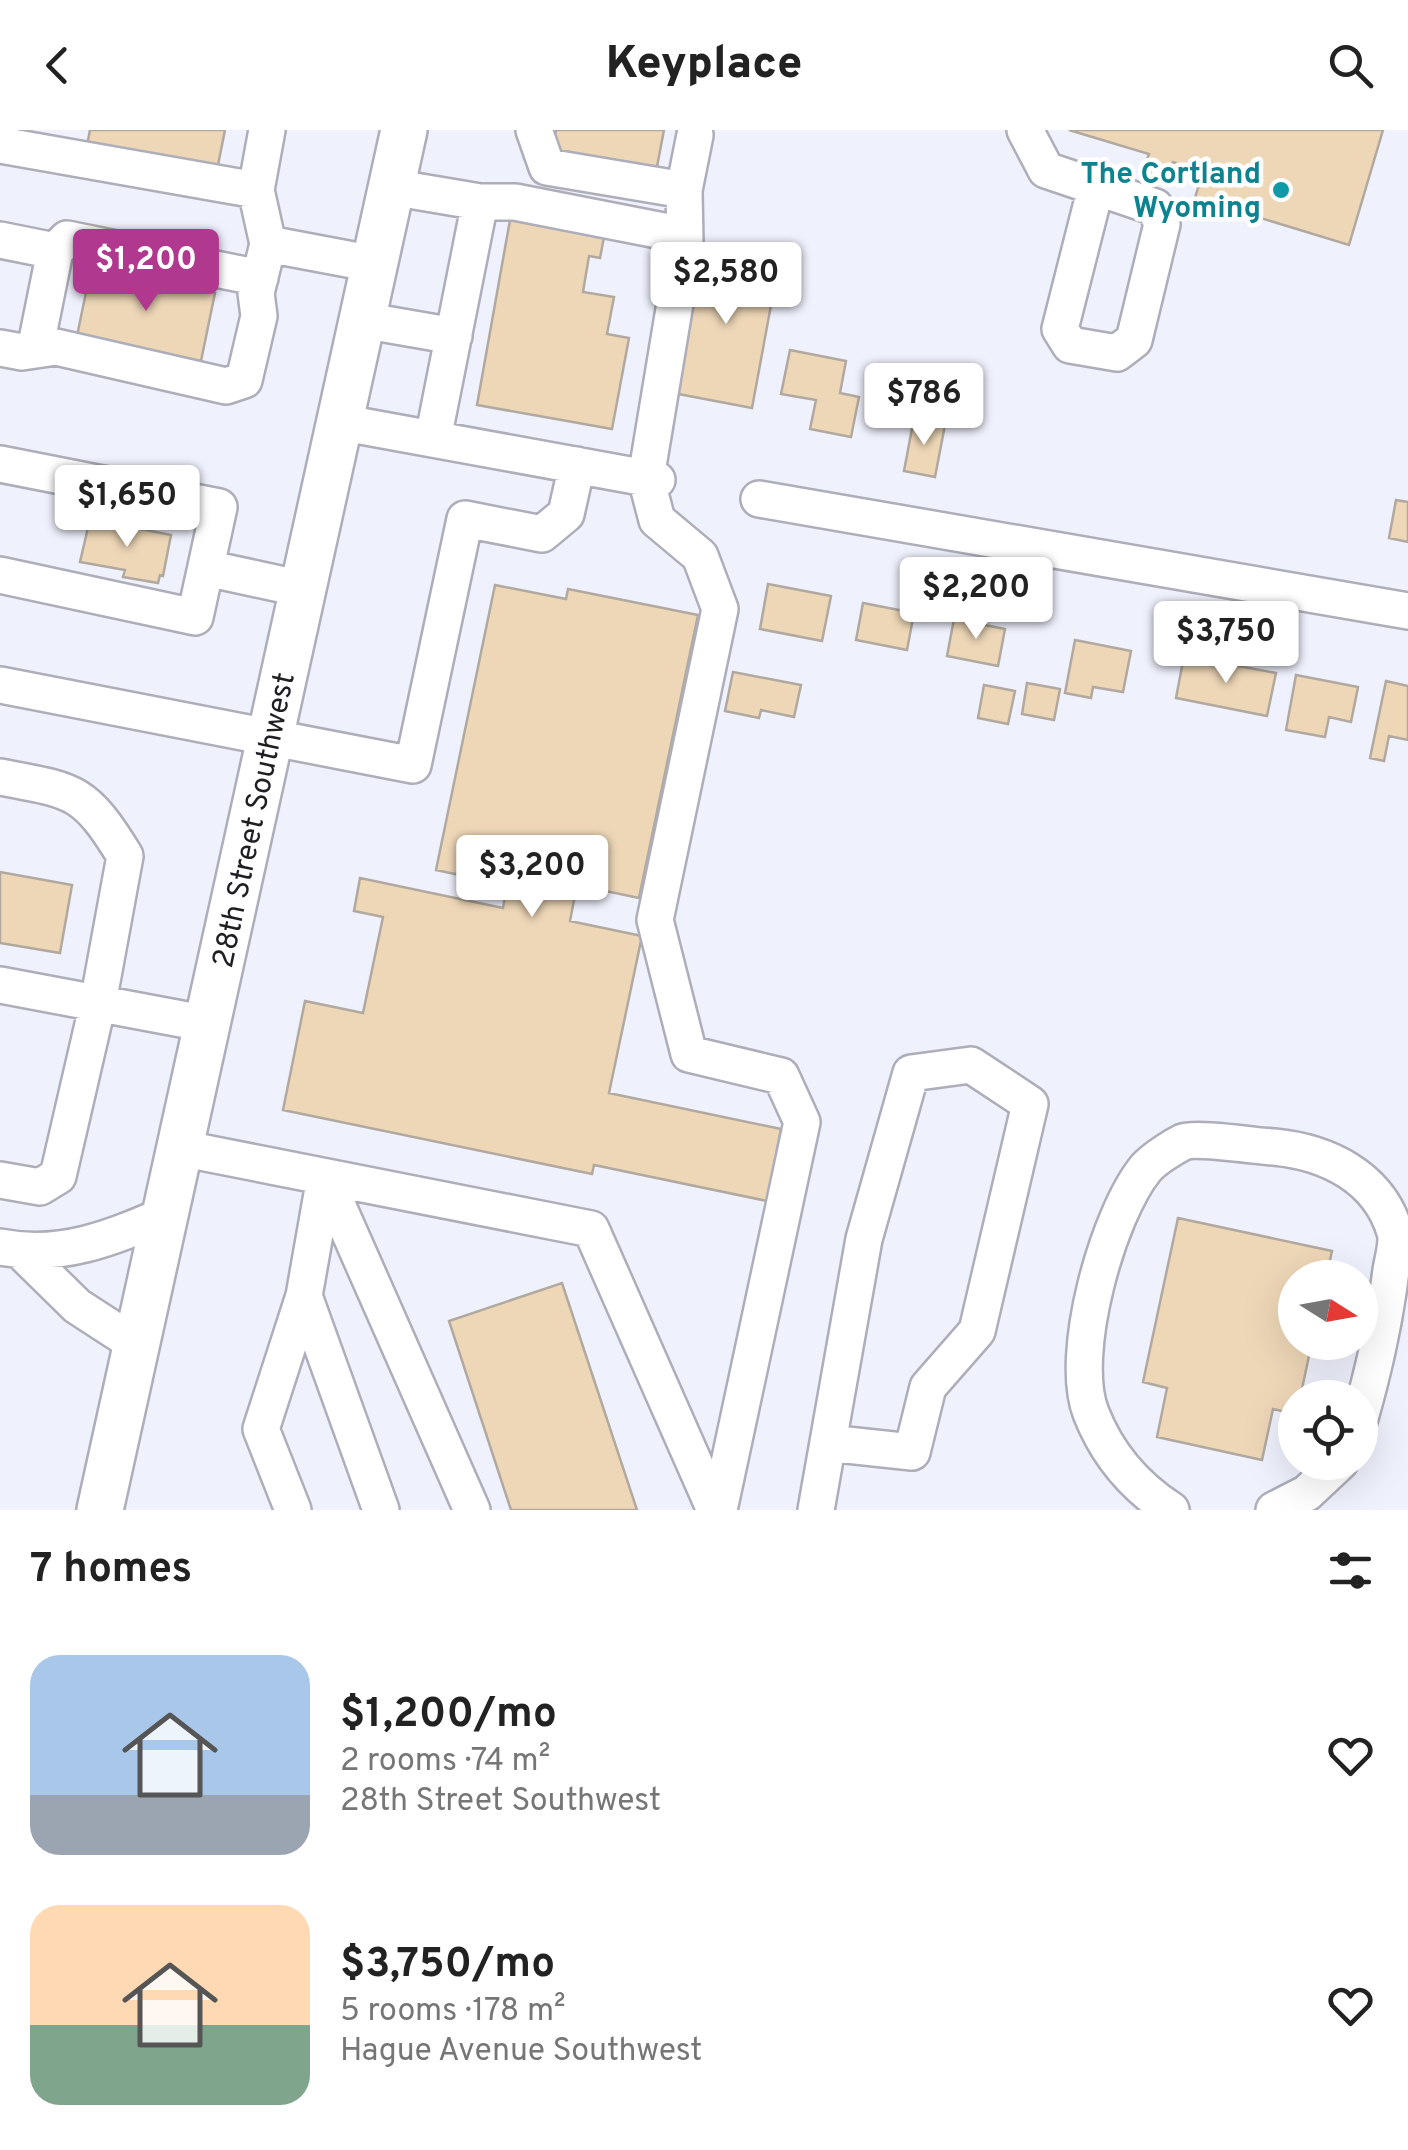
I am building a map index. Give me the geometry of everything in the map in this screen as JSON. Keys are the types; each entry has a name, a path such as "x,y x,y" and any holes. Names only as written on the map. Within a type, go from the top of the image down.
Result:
{"main road":[{"name":"28th Street Southwest","path":"100,1510 404,130"}],"street":[{"path":"268,130 256,190 264,261 256,292 259,316 244,380 226,386 56,347 18,349 55,252 66,239 264,261 374,264"},
{"path":"534,130 547,168 684,190"},
{"path":"1025,130 1046,170 1096,187"},
{"path":"694,136 684,190 684,243 652,479 657,520 700,556 720,610 655,920 689,1054 781,1076 802,1122 717,1510"},
{"path":"0,145 256,190"},
{"path":"391,187 480,202 515,202 668,232 684,243"},
{"path":"432,440 480,202"},
{"path":"0,240 55,252"},
{"path":"362,320 454,336"},
{"path":"339,422 652,479"},
{"path":"0,464 219,507 195,618 0,575"},
{"path":"0,685 413,765 466,519 542,534 566,514 577,466"},
{"path":"0,495 16,487 124,508 150,494"},
{"path":"759,499 1408,610"},
{"path":"0,552 203,583 303,589"},
{"path":"0,777 67,790 90,806 125,856 98,1003 58,1176 40,1187 1,1188"},
{"path":"0,985 208,1024"},
{"path":"816,1510 864,1239 912,1073 972,1065 1030,1104 977,1331 928,1387 912,1452 828,1443"},
{"path":"1171,1510 1117,1464 1090,1409 1084,1354 1096,1280 1120,1214 1147,1166 1186,1140 1306,1150 1343,1167 1372,1187 1396,1235 1386,1314 1370,1380"},
{"path":"180,1148 591,1230 717,1510"},
{"path":"293,1510 262,1429 304,1296 325,1178"},
{"path":"325,1178 472,1510"},
{"path":"10,1250 88,1246 165,1215"},
{"path":"10,1250 77,1306 137,1345"},
{"path":"304,1296 381,1510"},
{"path":"1274,1510 1307,1493 1321,1480"}],"building":[{"path":"90,130 225,130 216,175 86,150"},
{"path":"556,130 664,130 655,177 551,158"},
{"name":"The Cortland Wyoming","path":"1069,130 1383,130 1349,245 1195,198 1203,171 1173,162 1166,181 1142,174 1149,154"},
{"path":"510,220 604,237 600,258 589,256 583,292 614,297 607,334 629,338 612,429 477,405"},
{"path":"699,247 779,262 752,408 673,393"},
{"path":"91,268 215,293 201,361 77,336"},
{"path":"790,350 846,361 840,393 859,397 851,437 810,429 816,400 781,394"},
{"path":"914,418 945,425 935,477 904,471"},
{"path":"1396,500 1408,502 1408,542 1389,538"},
{"path":"90,519 171,535 158,583 123,577 125,570 80,562"},
{"path":"768,584 831,596 822,641 760,629"},
{"path":"495,585 566,599 568,589 698,615 639,898 577,885 570,921 642,936 609,1093 781,1129 767,1201 594,1165 592,1174 283,1110 305,1001 363,1013 383,917 354,911 360,878 503,908 507,885 436,870"},
{"path":"863,603 914,613 907,650 856,640"},
{"path":"954,619 1005,629 998,666 947,656"},
{"path":"1075,640 1131,651 1123,692 1093,687 1091,698 1065,693"},
{"path":"1184,656 1276,673 1267,716 1176,698"},
{"path":"733,672 801,685 794,717 761,710 759,718 725,711"},
{"path":"1296,675 1358,687 1351,722 1329,717 1325,737 1286,730"},
{"path":"1386,681 1408,686 1408,740 1389,736 1384,761 1370,758"},
{"path":"1027,683 1060,689 1054,720 1022,714"},
{"path":"984,685 1015,691 1008,724 978,718"},
{"path":"0,872 72,885 60,953 0,943"},
{"path":"1178,1218 1332,1251 1330,1260 1278,1260 1278,1360 1308,1360 1304,1380 1278,1380 1278,1410 1273,1409 1262,1460 1157,1437 1167,1388 1143,1382"},
{"path":"562,1283 637,1510 511,1510 449,1321"}],"place":[{"name":"The Cortland Wyoming","path":"1281,190"}]}
